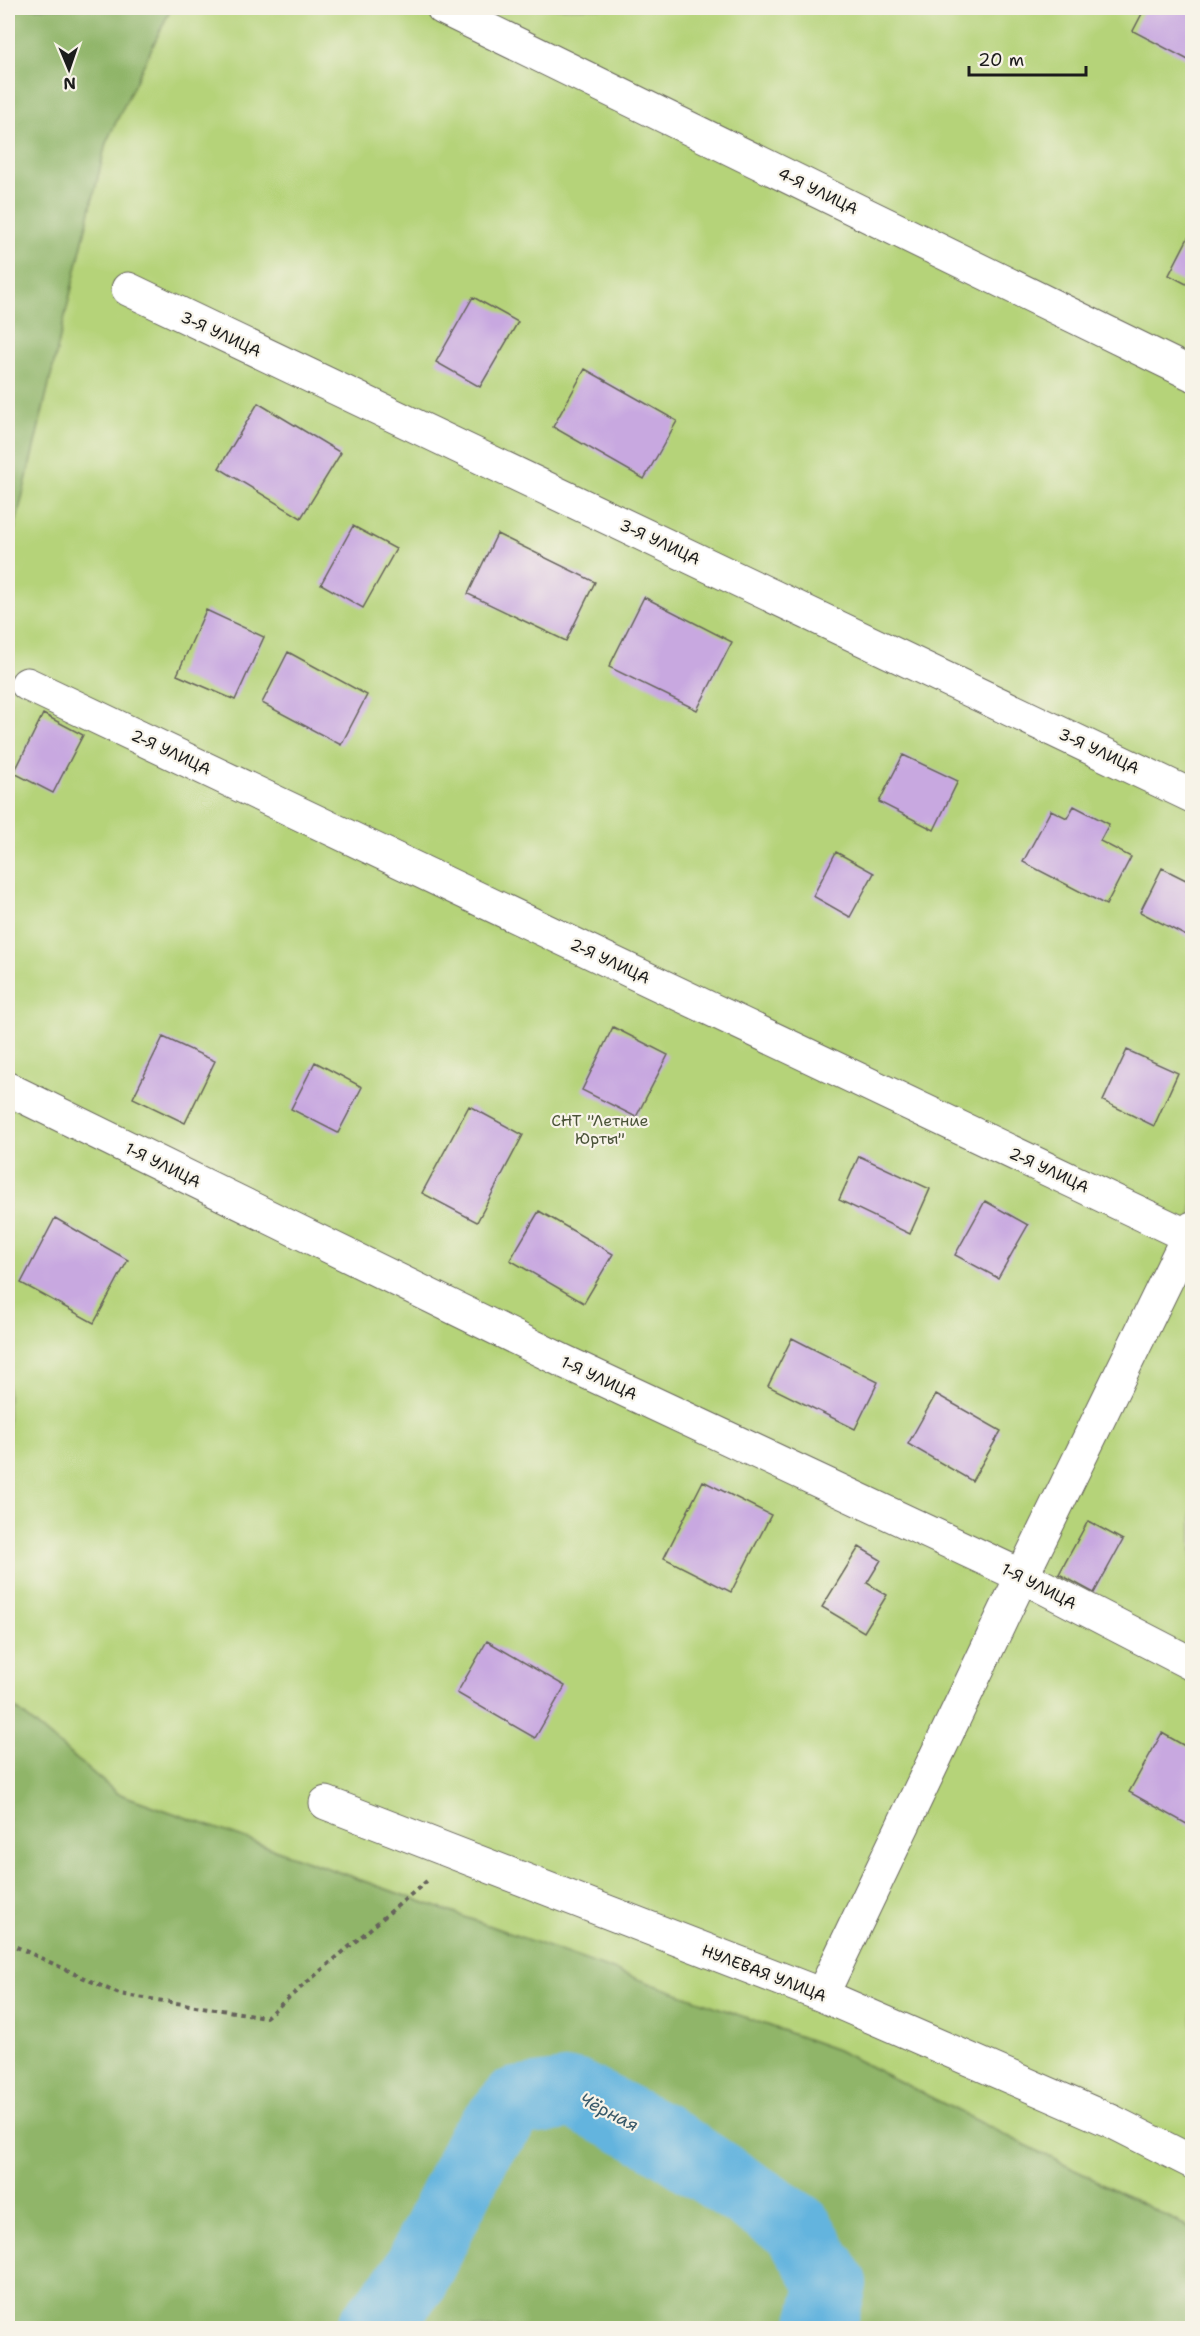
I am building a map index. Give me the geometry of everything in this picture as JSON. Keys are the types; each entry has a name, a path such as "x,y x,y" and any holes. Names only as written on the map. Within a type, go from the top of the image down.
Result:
{"street":[{"name":"4-Я УЛИЦА","path":"443,8 1192,374"},
{"name":"3-Я УЛИЦА","path":"128,289 1192,796"},
{"name":"2-Я УЛИЦА","path":"27,684 1191,1234"},
{"name":"1-Я УЛИЦА","path":"8,1089 563,1361 1022,1576 1192,1664"},
{"path":"822,1995 1022,1576 1191,1234"},
{"name":"НУЛЕВАЯ УЛИЦА","path":"326,1803 822,1995 1111,2121 1192,2162"}],"path":[{"path":"8,1943 119,1994 266,2017 458,1855"}],"green space":[{"path":"8,8 171,8 106,143 8,557"},
{"name":"СНТ \"Летние Юрты\"","path":"171,8 1192,8 1192,2229 837,2050 117,1793 8,1702 8,557 106,143"},
{"path":"8,1702 117,1793 837,2050 1192,2229 1192,2328 8,2328"}],"building":[{"path":"1145,8 1192,8 1192,62 1133,31"},
{"path":"1192,230 1192,287 1169,275"},
{"path":"473,297 518,322 480,387 436,362"},
{"path":"585,369 677,421 644,479 553,427"},
{"path":"258,403 341,453 301,518 219,468"},
{"path":"353,526 396,549 363,608 321,584"},
{"path":"497,534 595,582 566,641 468,594"},
{"path":"644,597 732,642 697,710 609,667"},
{"path":"206,610 264,637 235,700 177,675"},
{"path":"288,652 367,695 341,745 262,703"},
{"path":"43,714 83,735 53,793 14,773"},
{"path":"903,755 958,781 934,830 879,802"},
{"path":"1074,806 1109,824 1100,841 1131,857 1106,905 1023,862 1051,810 1067,818"},
{"path":"836,852 874,873 850,917 813,896"},
{"path":"1162,868 1192,883 1192,939 1140,912"},
{"path":"613,1027 668,1055 636,1117 582,1090"},
{"path":"163,1037 215,1061 185,1123 133,1098"},
{"path":"1127,1050 1178,1073 1154,1126 1103,1101"},
{"path":"315,1062 362,1087 338,1133 291,1109"},
{"path":"469,1106 523,1135 477,1222 422,1193"},
{"path":"859,1156 930,1189 910,1234 839,1200"},
{"path":"985,1201 1028,1225 998,1278 955,1255"},
{"path":"539,1211 613,1254 584,1303 510,1260"},
{"path":"55,1218 128,1260 94,1323 21,1283"},
{"path":"792,1338 878,1382 855,1429 768,1386"},
{"path":"936,1394 1001,1431 972,1481 908,1444"},
{"path":"703,1481 771,1515 731,1592 664,1558"},
{"path":"1088,1521 1123,1540 1094,1593 1059,1574"},
{"path":"859,1547 881,1560 867,1583 887,1595 864,1632 822,1607"},
{"path":"487,1641 565,1686 535,1738 457,1693"},
{"path":"1162,1733 1192,1750 1192,1827 1129,1792"}],"waterway":[{"name":"Чёрная","path":"372,2328 413,2280 480,2144 516,2102 574,2094 658,2136 798,2228 832,2284 821,2328"}]}
